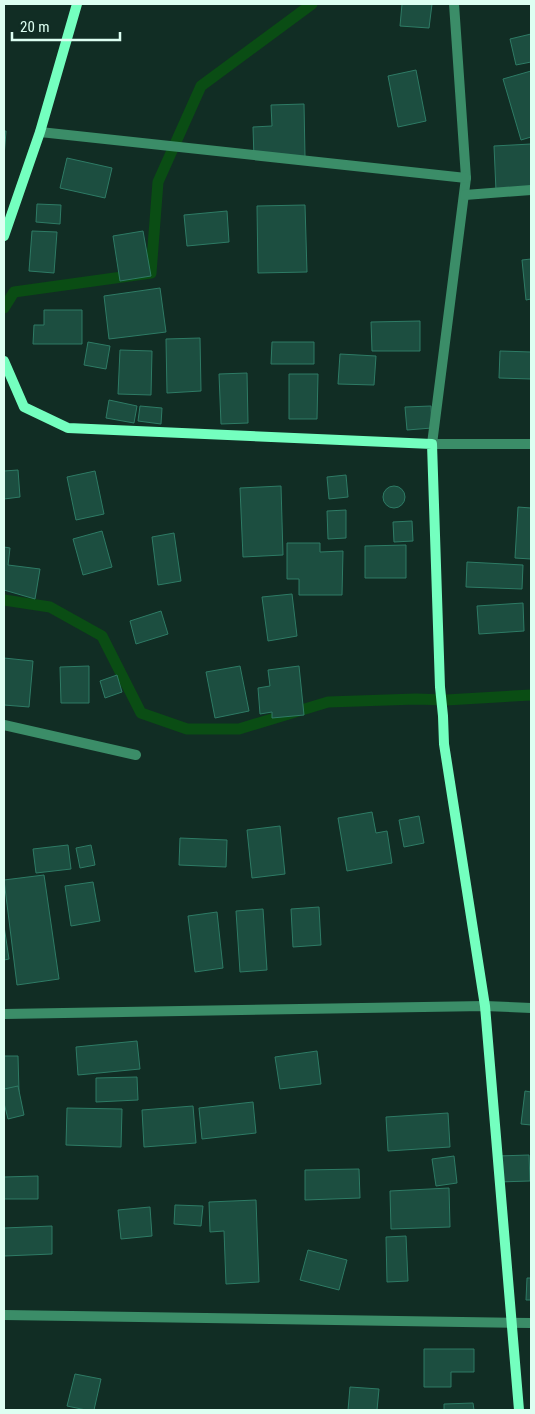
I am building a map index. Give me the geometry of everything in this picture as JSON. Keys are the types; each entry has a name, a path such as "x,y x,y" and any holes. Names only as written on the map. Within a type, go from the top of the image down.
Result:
{"street":[{"path":"4,236 40,132 77,4"},
{"path":"454,4 466,178 432,444 440,687 444,744 485,1006 519,1410"},
{"path":"40,132 466,178"},
{"path":"465,195 531,190"},
{"path":"4,361 24,407 68,428 432,444 531,444"},
{"path":"4,725 136,755"},
{"path":"4,1014 485,1006 531,1008"},
{"path":"4,1315 531,1323"}],"building":[{"path":"402,4 432,4 429,28 400,26"},
{"path":"531,34 531,62 516,65 510,39"},
{"path":"416,70 426,121 398,127 388,76"},
{"path":"531,71 531,137 521,140 503,79"},
{"path":"304,104 305,157 254,159 253,127 272,126 271,105"},
{"path":"4,131 6,131 4,157"},
{"path":"531,144 531,189 496,191 494,146"},
{"path":"67,158 112,168 105,198 60,188"},
{"path":"37,204 61,205 60,224 36,222"},
{"path":"305,205 307,272 258,273 257,206"},
{"path":"227,211 229,242 187,246 184,215"},
{"path":"32,231 57,232 54,273 29,271"},
{"path":"143,231 151,276 120,281 113,236"},
{"path":"531,259 531,299 526,300 522,260"},
{"path":"160,288 166,332 109,339 104,296"},
{"path":"44,310 82,310 82,344 33,344 34,325 44,325"},
{"path":"420,321 420,351 372,351 371,322"},
{"path":"200,338 201,391 167,393 166,339"},
{"path":"88,342 110,346 106,369 84,365"},
{"path":"272,342 314,342 314,364 271,364"},
{"path":"120,350 152,351 151,395 118,394"},
{"path":"500,351 531,352 531,379 499,378"},
{"path":"340,354 376,356 374,385 338,384"},
{"path":"247,373 248,423 221,424 219,374"},
{"path":"289,374 318,374 317,419 289,419"},
{"path":"109,400 137,406 134,423 106,418"},
{"path":"140,406 162,408 161,424 138,421"},
{"path":"431,406 432,428 407,430 405,407"},
{"path":"18,470 20,497 4,499 4,471"},
{"path":"95,471 104,514 76,520 67,477"},
{"path":"346,475 348,497 329,499 327,477"},
{"path":"281,486 283,555 243,557 240,488"},
{"path":"394,486 402,489 405,497 402,505 394,508 386,505 383,497 386,489"},
{"path":"518,507 531,508 531,559 515,558"},
{"path":"346,510 346,538 328,539 327,511"},
{"path":"412,521 413,541 394,542 393,522"},
{"path":"102,531 112,567 83,575 73,539"},
{"path":"174,533 181,581 158,585 152,537"},
{"path":"287,543 320,543 320,552 343,551 342,595 299,595 299,579 287,579"},
{"path":"406,545 406,578 365,578 365,546"},
{"path":"4,547 10,548 8,565 40,569 35,599 4,590"},
{"path":"467,562 523,565 522,589 466,587"},
{"path":"292,594 297,636 268,641 262,597"},
{"path":"523,603 524,631 479,634 477,606"},
{"path":"161,611 168,634 136,644 130,621"},
{"path":"4,658 33,661 29,707 4,705"},
{"path":"89,666 89,703 61,703 60,667"},
{"path":"240,666 249,711 215,718 206,672"},
{"path":"299,666 304,715 272,718 272,712 260,714 258,688 270,686 268,670"},
{"path":"117,675 122,692 105,698 100,681"},
{"path":"372,812 376,833 387,831 392,863 347,871 338,818"},
{"path":"419,816 424,843 404,847 399,820"},
{"path":"280,826 285,874 252,878 247,830"},
{"path":"180,838 227,840 226,867 179,865"},
{"path":"68,845 71,869 36,873 33,849"},
{"path":"91,845 95,865 80,868 76,848"},
{"path":"44,875 59,979 17,985 4,880"},
{"path":"93,882 100,921 71,926 65,886"},
{"path":"319,907 321,945 293,947 291,909"},
{"path":"263,909 267,970 240,972 236,911"},
{"path":"217,912 223,968 195,972 188,916"},
{"path":"4,926 9,959 4,960"},
{"path":"137,1041 140,1069 78,1075 76,1047"},
{"path":"317,1051 321,1084 280,1089 275,1057"},
{"path":"4,1056 18,1056 19,1092 4,1093"},
{"path":"137,1077 138,1100 96,1102 96,1078"},
{"path":"18,1086 24,1115 8,1119 4,1103 4,1089"},
{"path":"525,1091 531,1092 531,1125 521,1124"},
{"path":"253,1102 256,1133 202,1139 199,1108"},
{"path":"193,1106 196,1143 144,1147 142,1110"},
{"path":"67,1108 122,1109 121,1147 66,1145"},
{"path":"448,1113 450,1147 388,1151 386,1117"},
{"path":"529,1155 530,1181 498,1182 497,1156"},
{"path":"454,1156 457,1183 436,1186 432,1159"},
{"path":"359,1169 360,1198 305,1200 305,1170"},
{"path":"38,1176 38,1199 4,1199 4,1177"},
{"path":"449,1188 450,1227 391,1229 390,1191"},
{"path":"256,1200 259,1282 226,1284 224,1231 210,1232 209,1202"},
{"path":"175,1205 203,1206 201,1226 174,1224"},
{"path":"150,1207 152,1236 121,1239 118,1210"},
{"path":"52,1226 52,1254 4,1256 4,1228"},
{"path":"406,1236 408,1281 387,1282 386,1237"},
{"path":"308,1250 347,1260 339,1290 300,1280"},
{"path":"527,1278 531,1278 531,1300 526,1300"},
{"path":"424,1349 474,1349 474,1372 451,1372 451,1387 424,1387"},
{"path":"75,1374 101,1379 94,1410 67,1406"},
{"path":"350,1387 379,1389 377,1410 348,1410"},
{"path":"473,1403 474,1410 444,1410 444,1404"}],"waterway":[{"path":"4,308 14,292 151,273 158,182 201,86 312,4"},
{"path":"4,600 50,607 102,636 141,713 187,729 239,729 328,702 416,699 446,700 531,695"}]}
